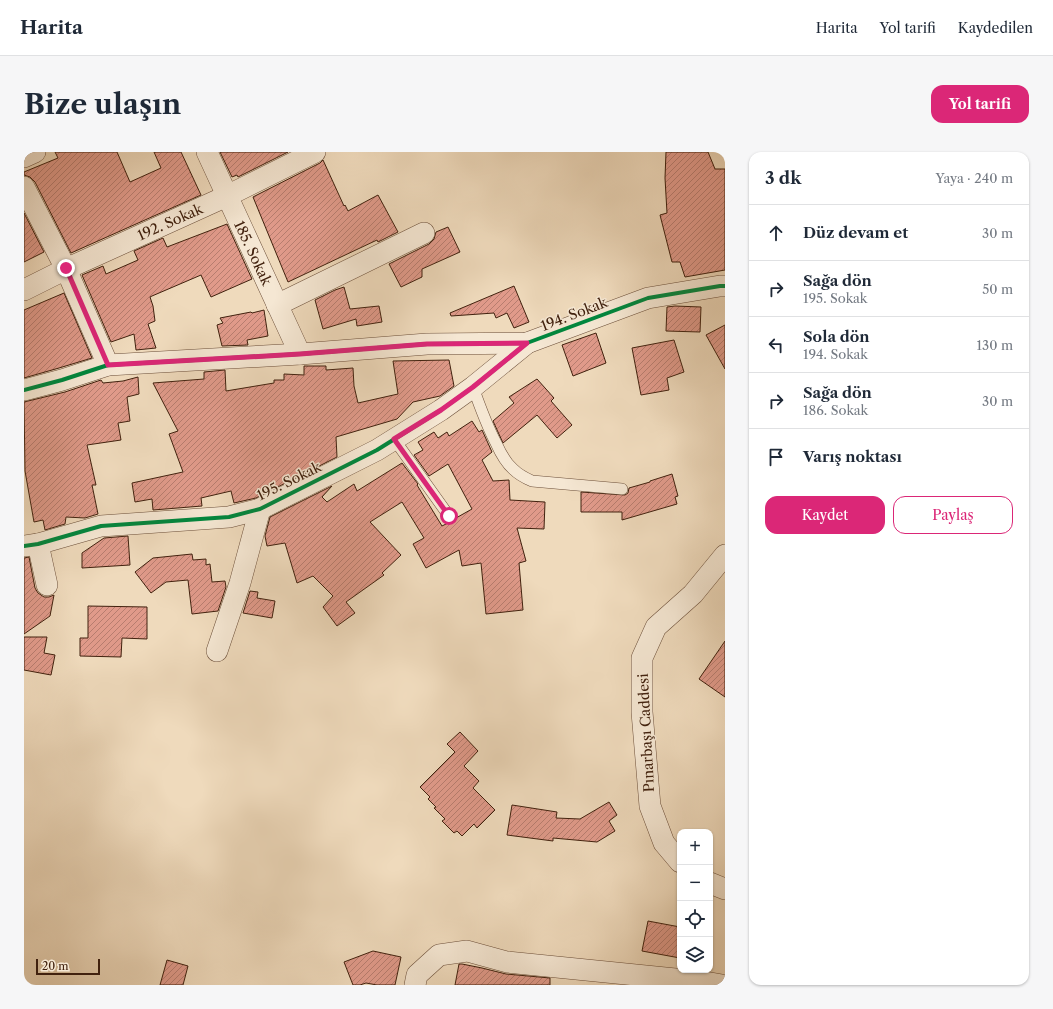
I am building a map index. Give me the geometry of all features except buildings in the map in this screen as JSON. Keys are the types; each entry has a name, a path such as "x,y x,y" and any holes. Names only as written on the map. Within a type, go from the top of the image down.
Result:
{"street":[{"path":"24,157 35,152"},
{"name":"185. Sokak","path":"206,152 300,354"},
{"name":"192. Sokak","path":"24,290 66,268 227,196 316,152"},
{"path":"24,187 66,268 108,365"},
{"path":"277,305 424,234"},
{"name":"194. Sokak","path":"24,390 62,380 108,365 300,354 427,344 527,343 648,298 725,286"},
{"name":"195. Sokak","path":"31,545 101,526 229,517 260,509 376,450 441,410 473,387 527,343"},
{"path":"217,651 240,584 260,509"},
{"path":"31,545 47,585"},
{"name":"Pınarbaşı Caddesi","path":"677,858 664,843 650,806 642,712 642,658 656,627 693,594 725,555"},
{"path":"713,884 725,889"},
{"path":"415,985 417,975 439,955 467,951 507,962 706,982 722,985"}],"lane":[{"path":"473,387 485,420 503,457 513,470 532,481 622,489"},
{"path":"394,439 449,516"}],"cycle path":[{"path":"24,390 62,380 108,365 300,354 427,344 527,343 648,298 725,286"},
{"path":"24,546 38,544 101,526 229,517 260,509 377,450 441,410 473,387 527,343"}],"route":[{"path":"66,268 108,365 300,354 427,344 527,343 473,387 441,410 394,439 449,516"}]}
